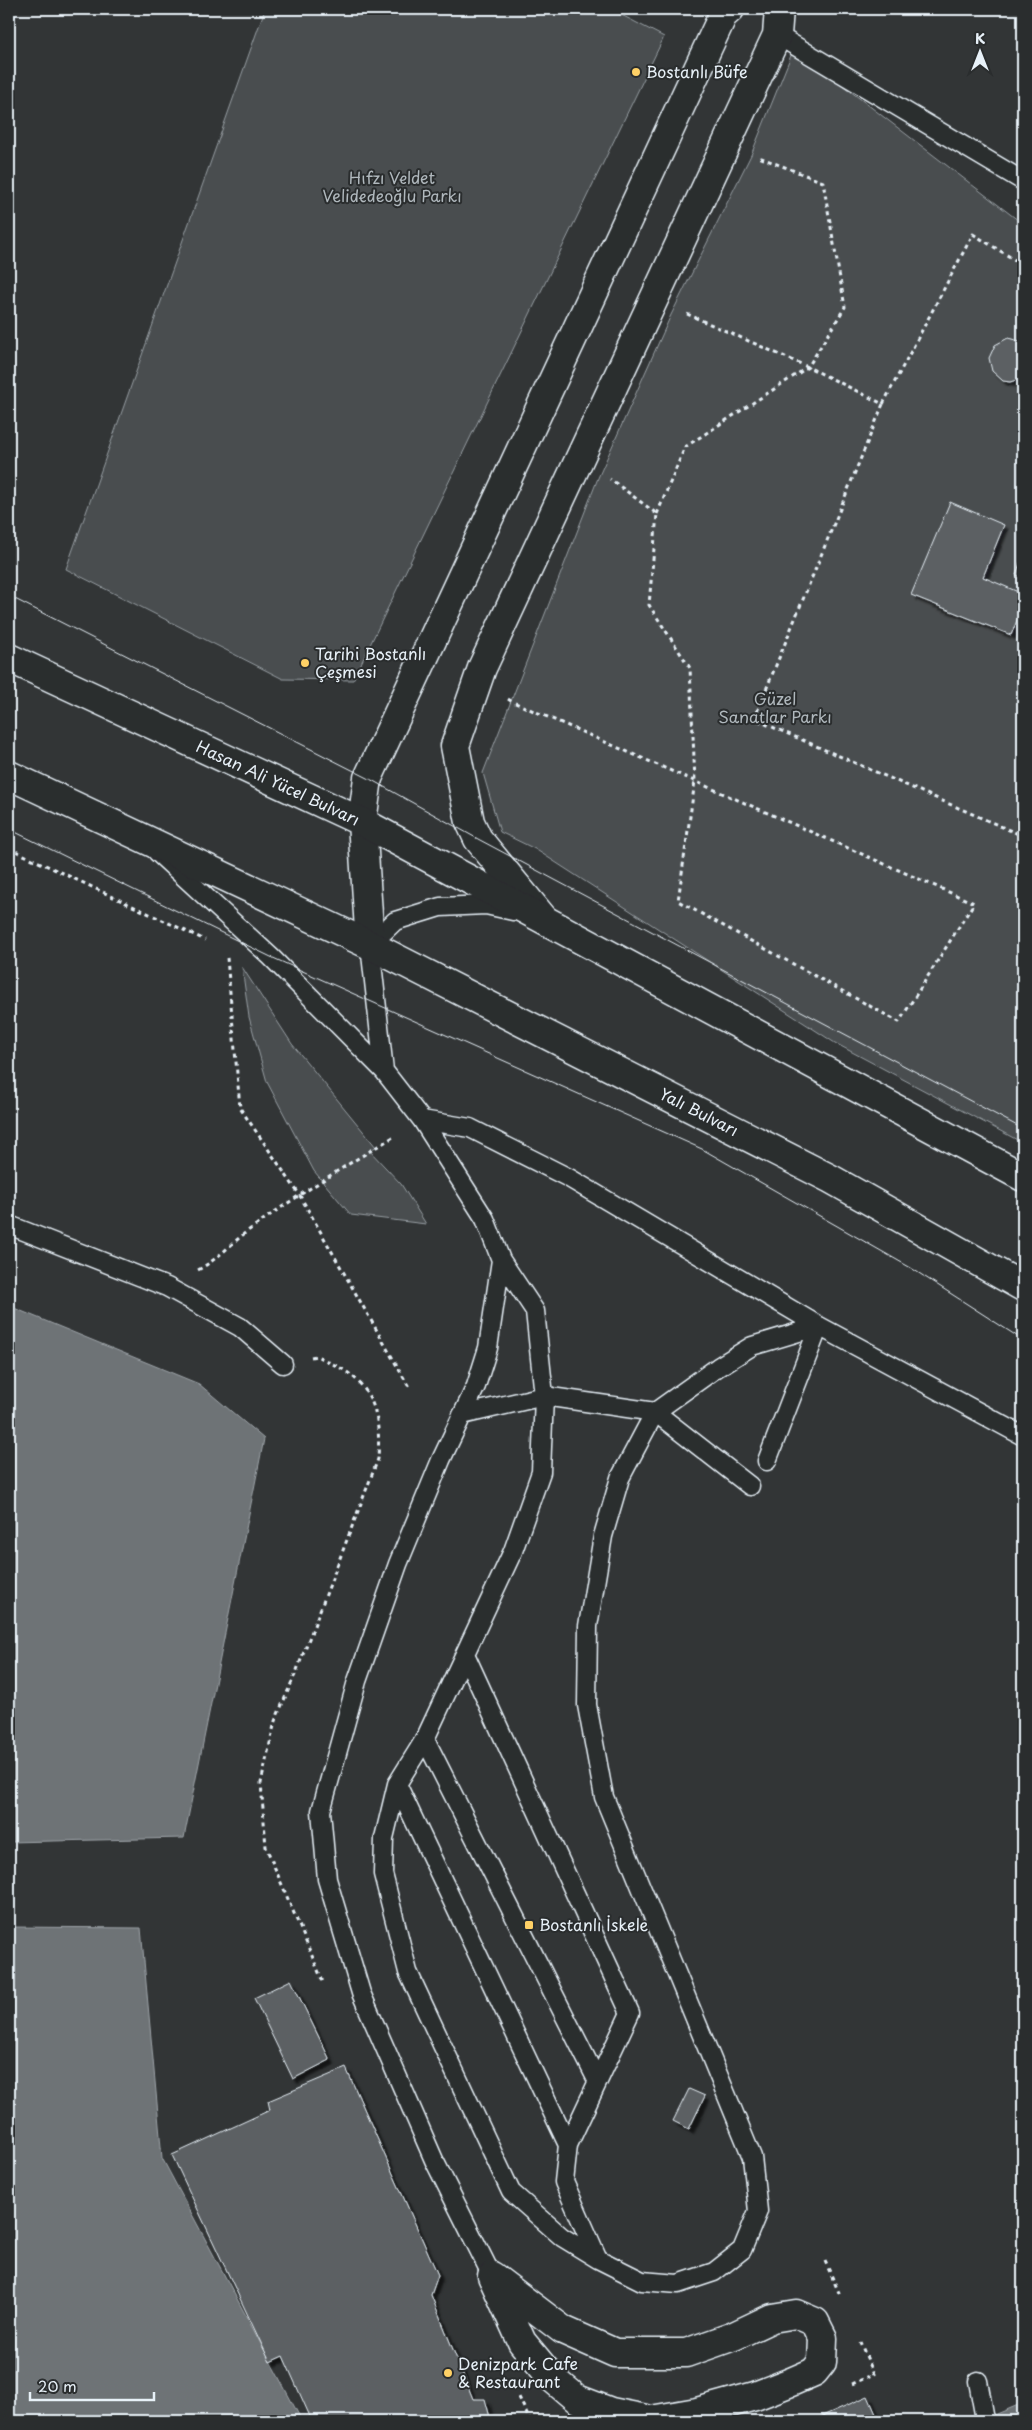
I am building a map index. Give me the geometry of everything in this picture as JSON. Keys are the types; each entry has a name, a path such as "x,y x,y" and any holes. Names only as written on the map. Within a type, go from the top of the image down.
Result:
{"street":[{"path":"9,775 143,840 370,945 362,822 368,778 721,11"},
{"path":"778,22 726,145 477,681 455,746 470,822 478,839 543,918 1023,1177"},
{"name":"Hasan Ali Yücel Bulvarı","path":"9,658 362,822 543,918"},
{"name":"Yalı Bulvarı","path":"370,945 831,1179 1023,1287"},
{"path":"492,2276 563,2330 615,2353 686,2353 734,2336 772,2318 796,2314 815,2322 823,2338 822,2362 814,2372 791,2382 755,2396 697,2412 651,2420 611,2412 577,2399 552,2378 522,2342 492,2276"}],"lane":[{"path":"778,22 1023,181"},
{"path":"143,840 271,957 384,1071 422,1120 485,1220 501,1260 535,1311 544,1396 541,1472 513,1551 425,1739 397,1784 384,1838 383,1874 408,1972 511,2192 562,2237 598,2259 642,2281 678,2284 714,2272 742,2250 758,2210 752,2157 604,1797 587,1705 588,1626 603,1536 620,1478 655,1412 718,1366 752,1346 819,1326"},
{"path":"384,1071 370,945 395,921 440,907 486,905 543,918"},
{"path":"422,1120 470,1128 569,1178 819,1326 1023,1436"},
{"path":"9,1225 167,1287 240,1327 283,1364"},
{"path":"492,2276 434,2160 361,1993 327,1879 321,1810 357,1681 398,1564 476,1386 488,1348 501,1260"},
{"path":"767,1461 819,1326"},
{"path":"462,1415 544,1396 655,1412 750,1486"},
{"path":"465,1654 630,2013 568,2144 564,2182 598,2259"},
{"path":"425,1739 597,2080"},
{"path":"397,1784 568,2144"},
{"path":"978,2381 985,2419"}],"path":[{"path":"477,681 511,701 695,781 974,903 899,1022 678,901 695,781 690,668 649,605 657,514 686,447 808,367 845,307 823,182 726,145"},
{"path":"1023,266 973,234 883,404 754,719 1023,836"},
{"path":"654,299 808,367 883,404"},
{"path":"581,457 657,514"},
{"path":"9,848 208,942"},
{"path":"226,950 232,995 240,1108 299,1194 409,1387"},
{"path":"167,1287 215,1261 246,1232 299,1194 376,1147"}],"green space":[{"name":"Hıfzı Veldet Velidedeoğlu Parkı","path":"265,9 610,9 664,37 353,680 283,679 66,569"},
{"name":"Güzel Sanatlar Parkı","path":"794,48 1023,224 1023,1143 835,1043 535,849 500,832 483,773 598,478 671,315 751,155"},
{"path":"242,967 292,1044 376,1147 369,1150 401,1184 426,1224 351,1215 314,1171 267,1082 249,1017"}],"shaded area":[{"path":"9,1306 199,1384 264,1439 184,1838 9,1842"},
{"path":"9,1927 141,1928 162,2158 302,2421 9,2421"},
{"path":"1023,2403 1023,2421 980,2421 985,2419"}],"building":[{"path":"1008,338 1023,342 1023,378 1010,382 1003,381 992,371 989,358 995,345"},
{"path":"950,502 1004,525 983,577 1023,594 1023,606 1011,635 911,595"},
{"path":"1023,554 1023,578 1016,575"},
{"path":"291,1980 330,2060 293,2079 254,1998"},
{"path":"346,2068 438,2275 431,2295 473,2399 485,2399 491,2421 312,2421 283,2356 270,2362 172,2155 270,2110 268,2101"},
{"path":"689,2089 705,2096 689,2129 673,2121"},
{"path":"868,2396 879,2421 811,2421"}],"tram line":[{"path":"9,596 368,778 478,839 1023,1129"},
{"path":"9,829 271,957 702,1149 911,1268 1023,1340"}],"place":[{"name":"Bostanlı Büfe","path":"636,72"},
{"name":"Tarihi Bostanlı Çeşmesi","path":"305,663"},
{"name":"Bostanlı İskele","path":"529,1925"},
{"name":"Denizpark Cafe & Restaurant","path":"448,2373"}]}
